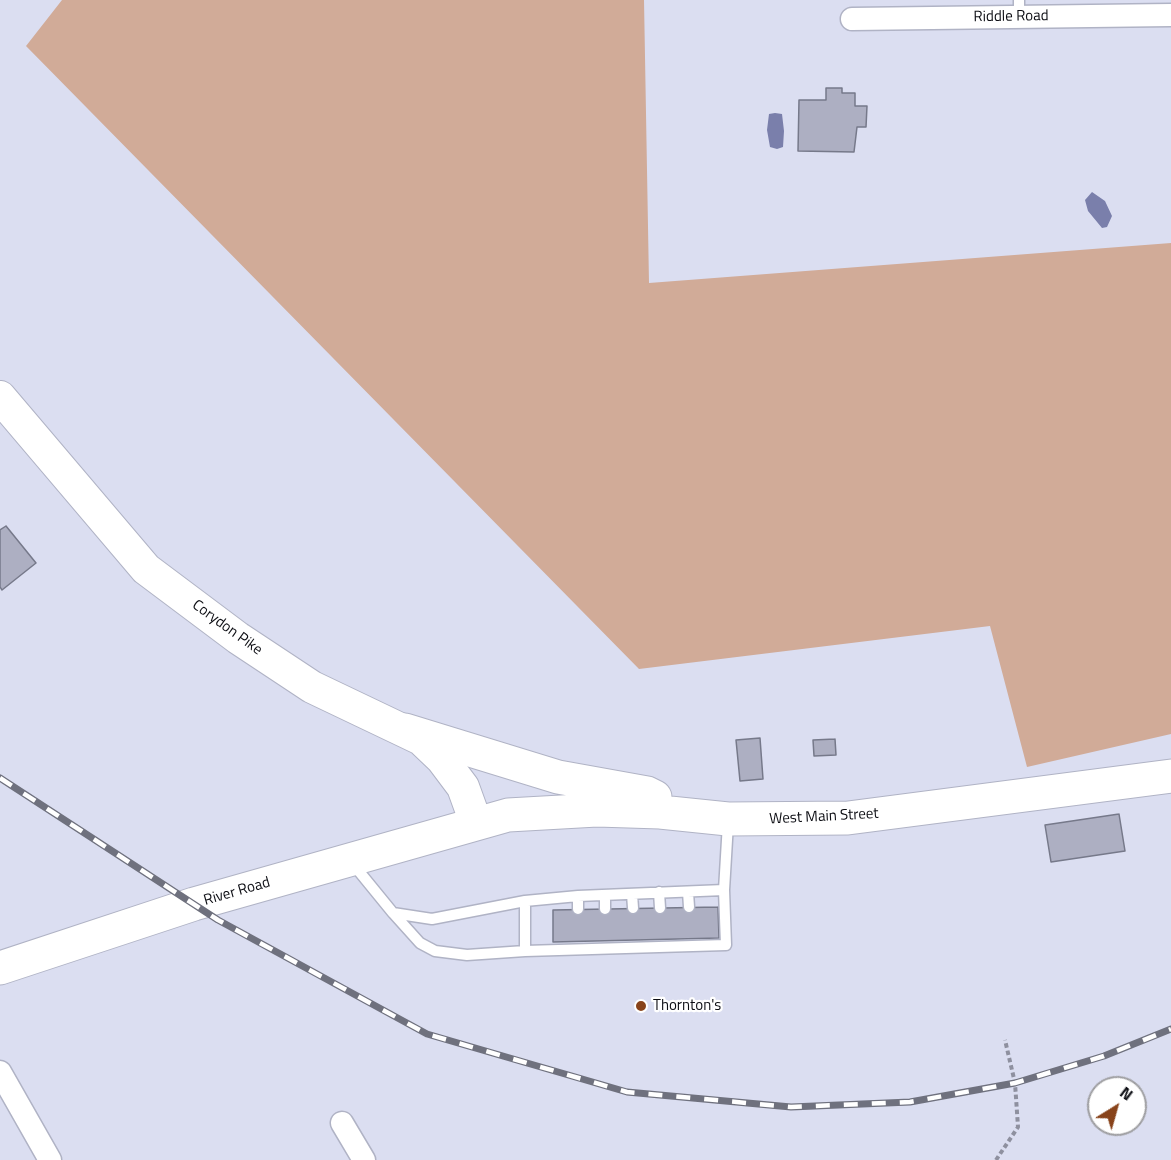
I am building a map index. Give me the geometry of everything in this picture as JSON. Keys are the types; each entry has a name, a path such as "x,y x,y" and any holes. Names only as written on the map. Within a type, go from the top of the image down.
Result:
{"main road":[{"name":"Corydon Pike","path":"0,397 146,569 238,638 312,687 422,739 453,772 463,787 476,823"},
{"path":"405,730 558,777 647,793 689,815"},
{"name":"West Main Street","path":"476,823 508,815 597,810 728,819 848,818 1171,776"},
{"name":"River Road","path":"0,968 194,904 476,823"}],"street":[{"name":"Riddle Road","path":"852,20 1019,8 1171,15"},
{"path":"0,1072 50,1160"},
{"path":"342,1123 364,1160"}],"lane":[{"path":"349,860 420,943 435,951 467,955 579,945 691,942 726,945 724,890 728,819"},
{"path":"393,913 432,919 525,901 578,896 724,890"},
{"path":"659,892 660,908"},
{"path":"688,892 689,907"},
{"path":"632,894 633,908"},
{"path":"605,895 605,909"},
{"path":"578,896 578,909"},
{"path":"525,901 525,951"}],"path":[{"path":"996,1160 1018,1127 1015,1083 1005,1040"}],"shaded area":[{"path":"62,0 644,0 649,283 1171,243 1171,734 1027,767 990,626 639,669 26,46"}],"water":[{"path":"769,114 782,114 784,131 783,147 777,149 770,147 767,130"},
{"path":"1092,192 1105,201 1112,216 1107,227 1102,228 1088,211 1085,200"}],"building":[{"path":"826,88 842,88 842,93 855,93 855,106 867,106 866,127 857,127 854,152 798,151 799,100 826,100"},
{"path":"6,526 36,563 2,590 0,587 0,530"},
{"path":"760,738 763,779 740,781 736,740"},
{"path":"835,739 836,755 814,756 813,740"},
{"path":"1119,814 1125,851 1051,862 1045,825"},
{"path":"718,907 719,938 553,942 553,910"}],"railway":[{"path":"0,778 218,920 427,1034 627,1092 791,1107 910,1102 1015,1083 1104,1056 1171,1029"}],"place":[{"name":"Thornton's","path":"641,1006"}]}
